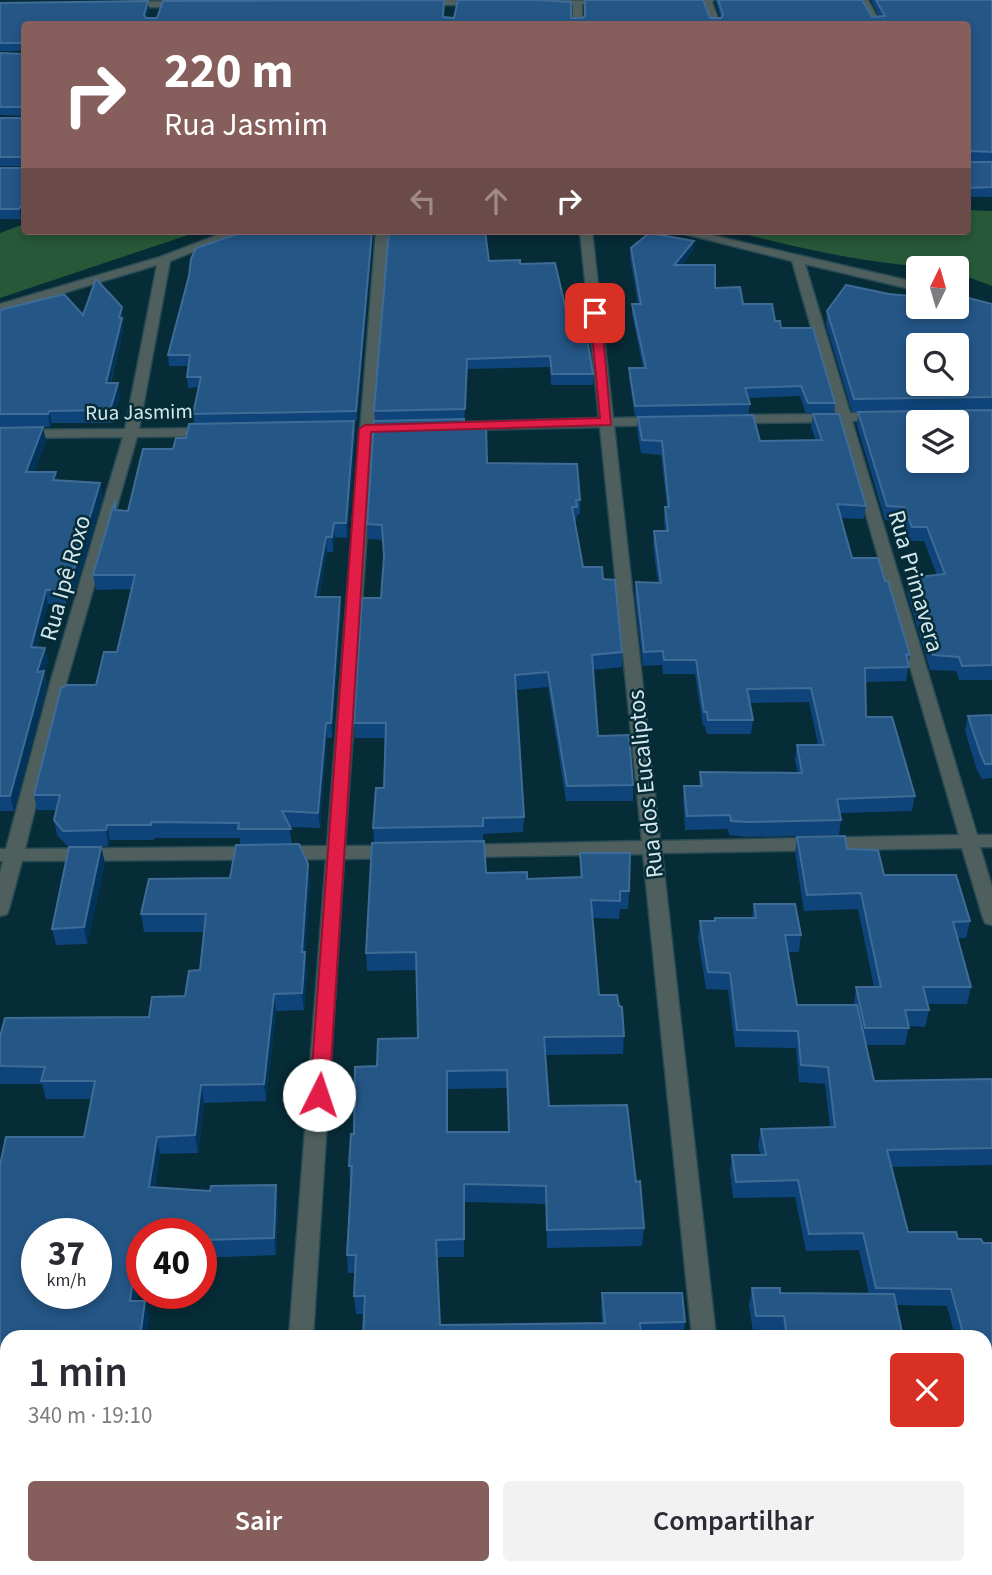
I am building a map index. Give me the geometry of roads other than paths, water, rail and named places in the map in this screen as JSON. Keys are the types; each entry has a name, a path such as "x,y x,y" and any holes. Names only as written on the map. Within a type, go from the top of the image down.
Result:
{"street":[{"path":"668,0 708,0 714,21"},
{"path":"864,0 875,21"},
{"path":"451,16 452,1"},
{"path":"410,2 494,1"},
{"path":"521,1 616,1"},
{"path":"577,1 578,21"},
{"path":"119,5 201,4"},
{"path":"0,308 164,259 228,235"},
{"path":"302,1330 365,428 382,235"},
{"name":"Rua dos Eucaliptos","path":"586,235 703,1330"},
{"path":"697,235 906,285"},
{"name":"Rua Primavera","path":"797,257 992,918"},
{"name":"Rua Ipê Roxo","path":"0,909 7,855 131,433 164,259"},
{"path":"719,420 898,417"},
{"path":"446,426 677,421"},
{"name":"Rua Jasmim","path":"0,434 227,431"},
{"path":"447,851 992,841"},
{"path":"7,855 406,852"}]}
